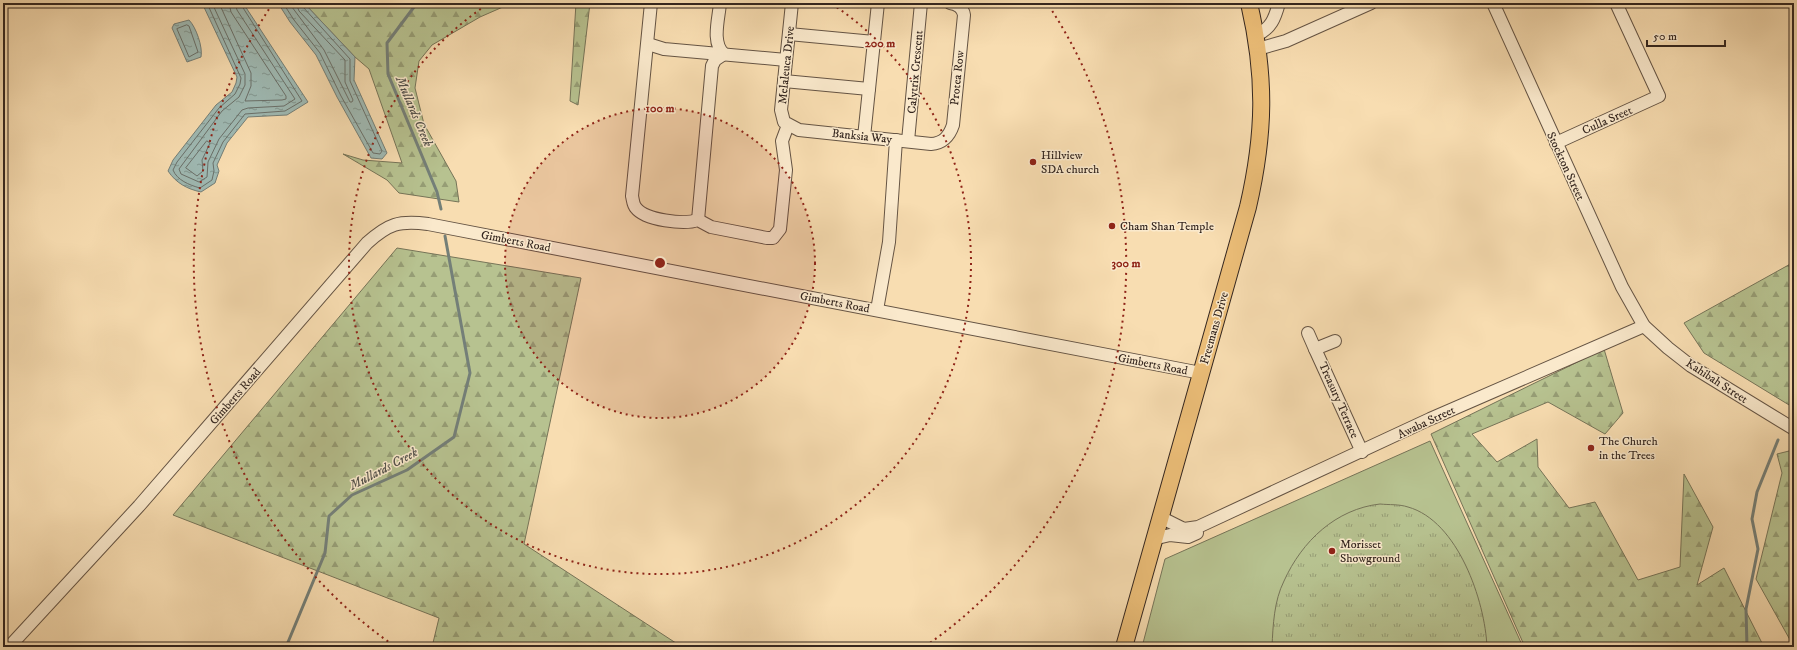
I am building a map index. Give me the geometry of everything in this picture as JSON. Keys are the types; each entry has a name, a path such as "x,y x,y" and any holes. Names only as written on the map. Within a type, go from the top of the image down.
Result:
{"main road":[{"name":"Freemans Drive","path":"1124,647 1255,176 1262,121 1257,42 1249,3"}],"street":[{"path":"651,3 632,196 635,207 644,215 685,223 698,220 711,227 772,238 778,233 781,223 786,170 782,141 788,125"},
{"path":"720,3 716,40 720,50 724,54"},
{"name":"Melaleuca Drive","path":"788,125 784,122 781,110 792,3"},
{"path":"864,137 878,3"},
{"name":"Calytrix Crescent","path":"877,310 889,242 922,3"},
{"path":"1257,42 1272,22 1279,3"},
{"path":"1257,42 1286,41 1371,3"},
{"name":"Stockton Street","path":"1493,3 1622,287 1644,326"},
{"name":"Culla Sreet","path":"1556,143 1659,96 1616,3"},
{"name":"Protea Row","path":"936,144 946,138 953,125 964,15 963,11 954,4"},
{"path":"789,34 874,42"},
{"path":"648,44 664,49 786,60"},
{"path":"698,220 712,66 715,60 724,54"},
{"path":"784,81 869,89"},
{"name":"Banksia Way","path":"788,125 799,130 936,144"},
{"name":"Gimberts Road","path":"9,647 139,506 368,243 381,231 396,223 412,222 428,224 1201,374"},
{"name":"Kahibah Street","path":"1644,326 1691,366 1794,429"},
{"name":"Awaba Street","path":"1160,517 1184,529 1191,529 1210,522 1227,512 1362,452 1430,419 1644,326"},
{"name":"Treasury Terrace","path":"1308,333 1362,452"},
{"name":"Treasury Terrace","path":"1315,349 1335,341"},
{"name":"Awaba Street","path":"1153,539 1170,535 1188,536 1197,534 1210,522"}],"green space":[{"path":"304,3 512,3 480,17 432,45 419,61 415,88 424,124 456,181 459,202 399,193 387,180 343,154 363,160 402,163 369,69 355,57"},
{"path":"576,3 590,3 578,105 570,101"},
{"path":"397,248 581,278 524,544 682,647 432,647 439,618 173,515"},
{"path":"1794,262 1794,408 1704,353 1684,323"},
{"path":"1604,349 1623,413 1605,434 1548,402 1472,434 1497,462 1537,439 1538,467 1569,508 1595,502 1638,580 1680,567 1684,474 1713,527 1697,585 1724,568 1764,647 1522,647 1524,645 1431,434"},
{"name":"Morisset Showground","path":"1430,441 1523,647 1142,647 1165,559"},
{"path":"1789,451 1794,454 1794,647 1756,579 1782,473 1777,454"},
{"path":"1380,504 1405,506 1426,515 1441,528 1454,545 1466,565 1474,586 1481,608 1487,647 1272,647 1278,597 1291,566 1300,553 1322,529 1335,520 1364,507"}],"water":[{"path":"202,3 243,3 308,102 287,115 248,117 227,143 217,165 219,171 215,183 201,192 182,185 168,171 173,160 216,105 232,92 237,77"},
{"path":"278,3 304,3 355,57 354,80 387,153 382,159 371,158 337,97 316,55 290,22"},
{"path":"189,20 192,23 198,37 201,48 201,57 187,62 172,28 174,24"}],"waterway":[{"name":"Mullards Creek","path":"417,3 387,43 388,74 437,192 441,209"},
{"name":"Mullards Creek","path":"286,647 325,553 329,516 352,495 407,470 454,437 470,373 445,236"},
{"path":"1747,647 1746,609 1758,549 1752,519 1757,492 1778,440"}],"place":[{"name":"Hillview SDA church","path":"1033,162"},
{"name":"Cham Shan Temple","path":"1112,226"},
{"name":"The Church in the Trees","path":"1591,448"},
{"name":"Morisset Showground","path":"1332,551"}]}
